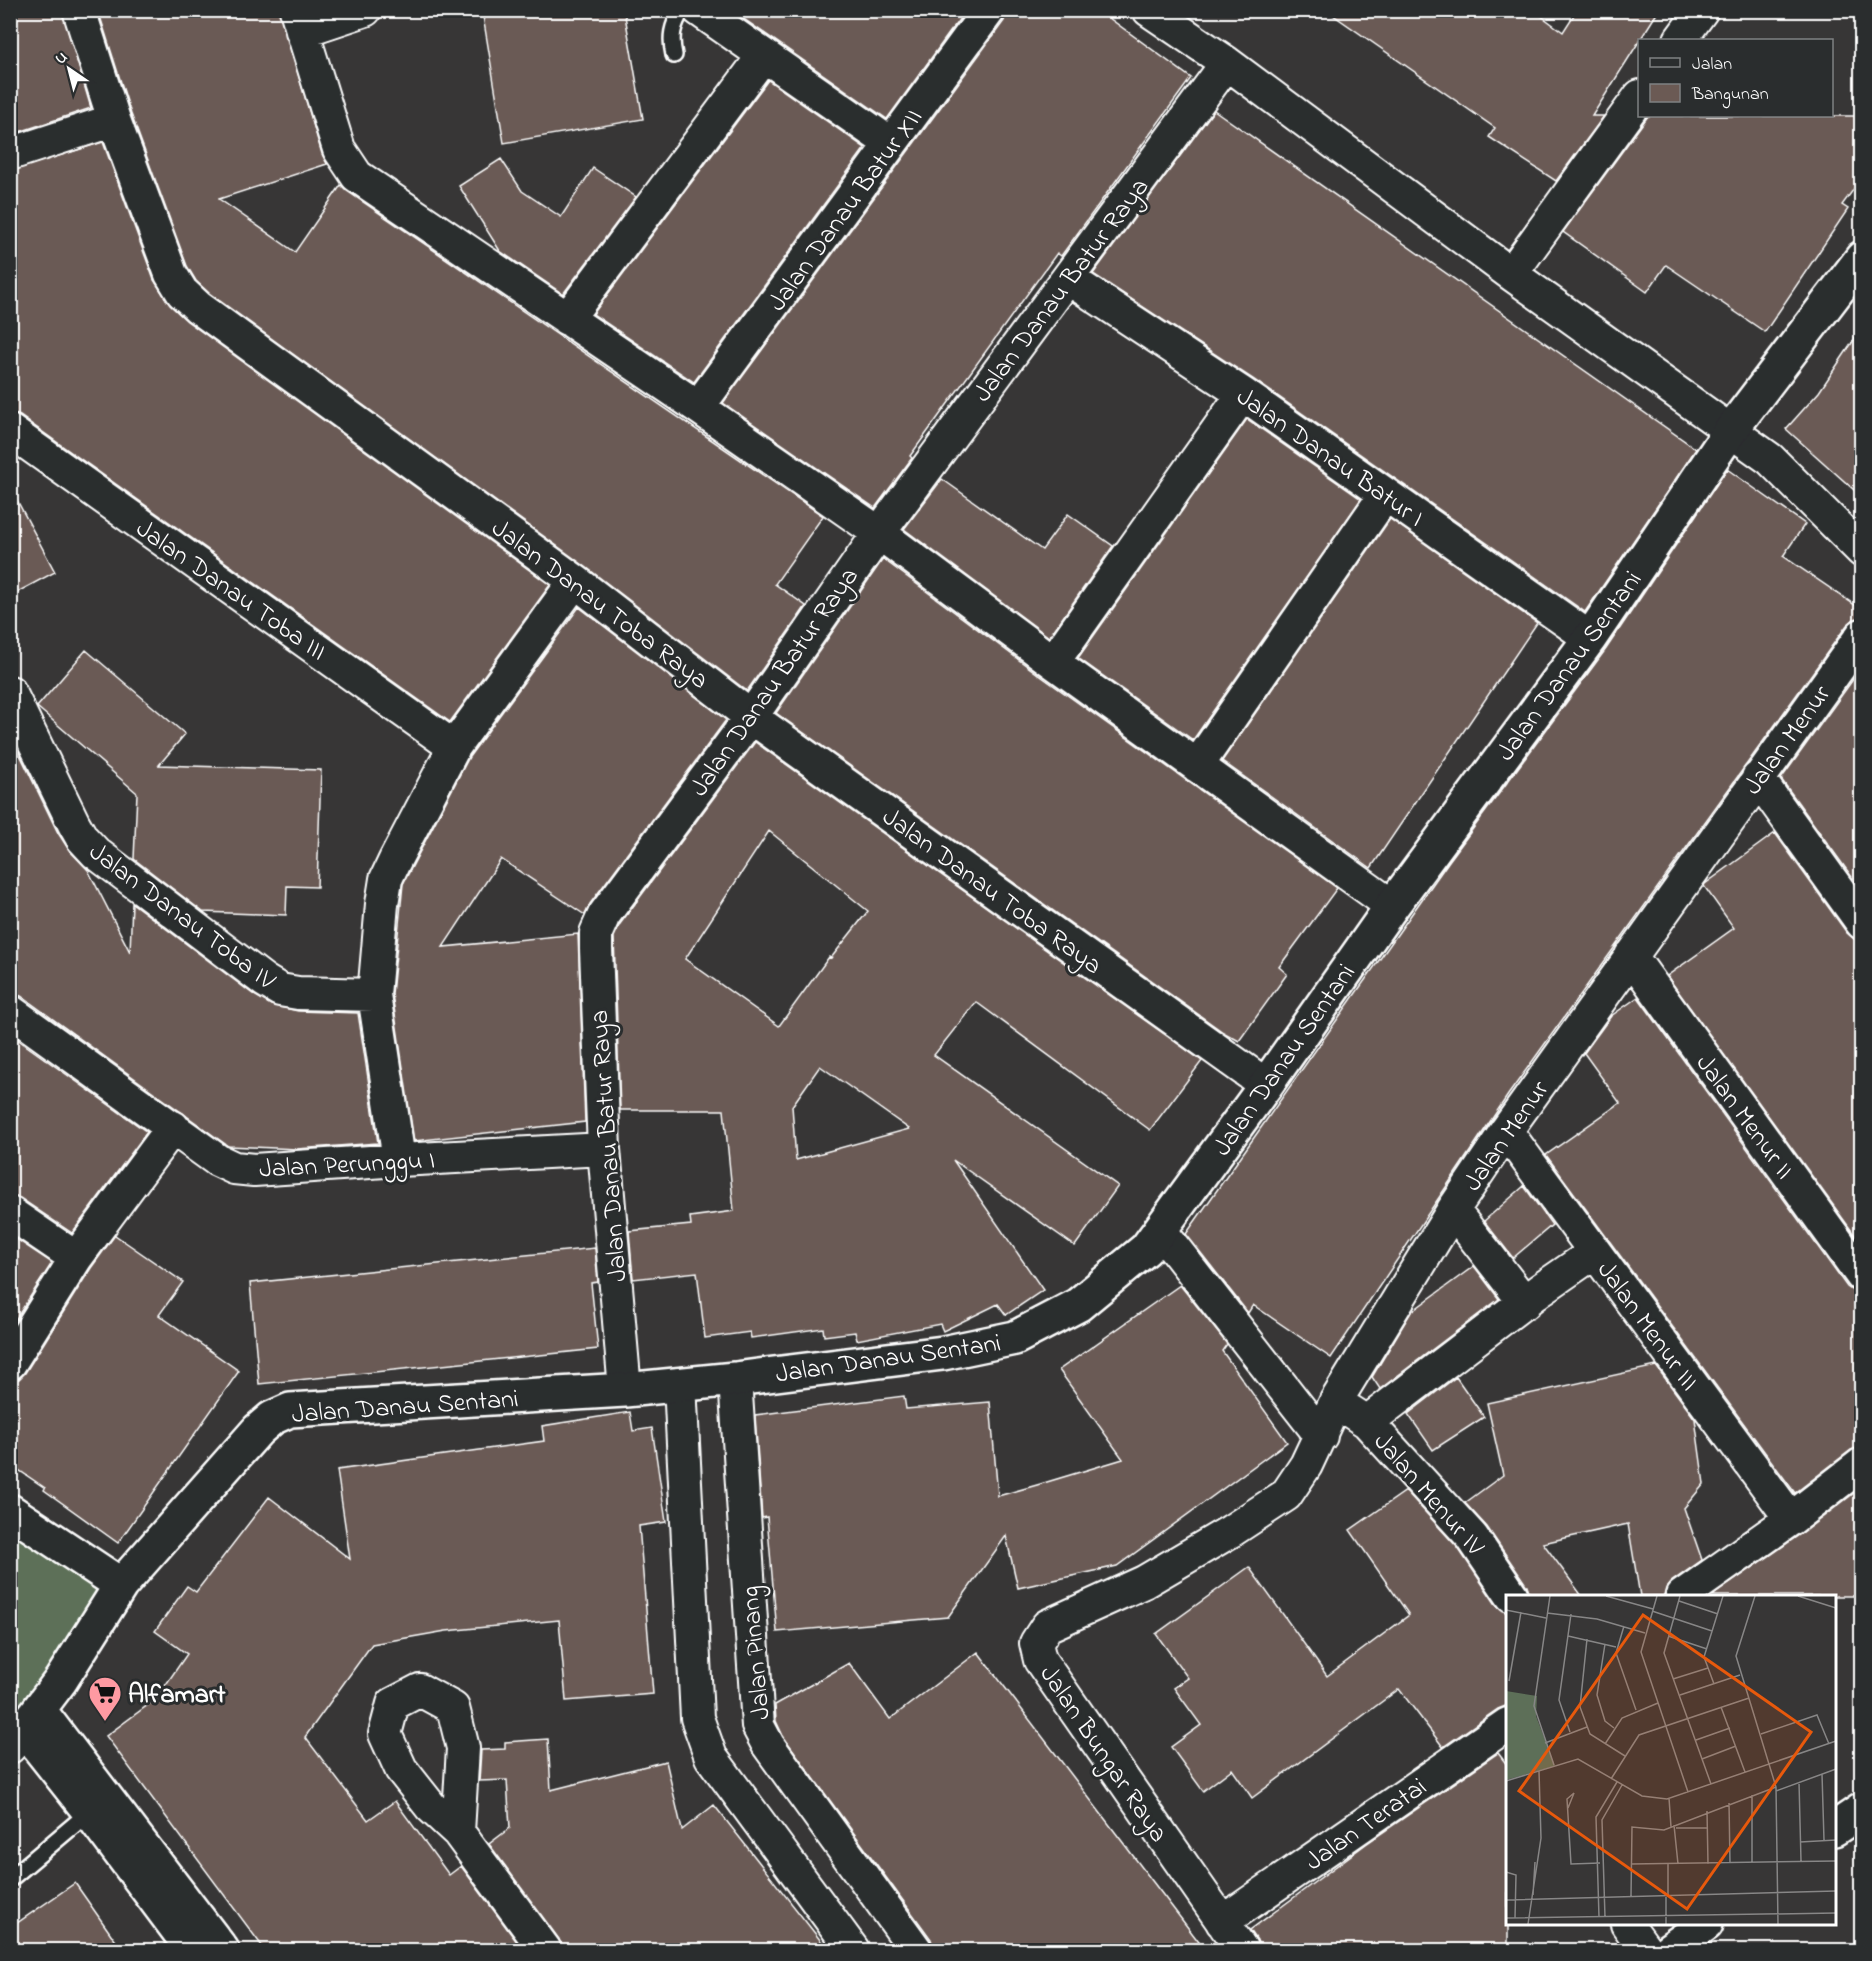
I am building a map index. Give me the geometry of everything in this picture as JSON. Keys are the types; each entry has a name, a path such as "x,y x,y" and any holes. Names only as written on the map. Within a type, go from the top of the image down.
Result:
{"street":[{"name":"Jalan Danau Toba Raya","path":"79,10 114,120 171,274 182,292 207,314 575,581 751,717 1266,1085"},
{"path":"365,10 299,21 339,149 357,176 698,407 879,533 1053,662 1392,906"},
{"path":"699,10 891,144"},
{"name":"Jalan Danau Batur XII","path":"698,407 989,10"},
{"path":"1149,10 1227,63 1510,274 1770,459 1862,551"},
{"path":"1681,39 1702,10"},
{"path":"567,319 764,55"},
{"name":"Jalan Danau Batur Raya","path":"625,1390 604,1149 596,933 604,915 751,717 879,533 1227,63"},
{"path":"1510,274 1638,99"},
{"path":"10,154 114,120"},
{"name":"Jalan Danau Sentani","path":"24,1729 61,1680 122,1585 258,1430 272,1418 290,1410 625,1390 943,1353 1015,1338 1078,1305 1146,1249 1266,1085 1392,906 1590,638 1731,430 1862,258"},
{"name":"Jalan Danau Batur I","path":"1069,279 1243,394 1590,638"},
{"path":"1053,662 1243,394"},
{"name":"Jalan Danau Toba III","path":"10,431 454,747"},
{"path":"1197,766 1385,495"},
{"path":"399,1160 374,995 386,879 454,747 575,581"},
{"name":"Jalan Menur","path":"1321,1436 1336,1401 1453,1210 1506,1131 1862,635"},
{"name":"Jalan Danau Toba IV","path":"10,692 74,824 82,838 96,852 265,981 280,990 298,993 374,995"},
{"path":"1758,778 1862,923"},
{"name":"Jalan Menur II","path":"1631,956 1862,1276"},
{"name":"Jalan Perunggu I","path":"10,1011 217,1161 234,1168 254,1170 604,1149"},
{"path":"10,1363 76,1258 173,1127"},
{"name":"Jalan Menur III","path":"1506,1131 1791,1519"},
{"path":"1453,1210 1525,1303"},
{"path":"10,1213 76,1258"},
{"path":"1160,1230 1321,1436"},
{"path":"1367,1422 1540,1290 1595,1252"},
{"name":"Jalan Pinang","path":"735,1379 758,1726 768,1745 916,1950"},
{"path":"680,1384 697,1718 703,1738 711,1757 853,1950"},
{"name":"Jalan Menur IV","path":"1336,1401 1367,1422 1472,1537 1511,1595"},
{"name":"Jalan Bungar Raya","path":"1242,1950 1040,1660 1036,1643 1047,1626 1144,1582 1231,1531 1286,1495 1306,1465 1321,1436"},
{"path":"1683,1595 1791,1519 1862,1464"},
{"path":"10,1511 122,1585"},
{"path":"24,1729 99,1805 222,1950"},
{"name":"Jalan Teratai","path":"1222,1922 1503,1736"},
{"path":"99,1805 193,1950"},
{"path":"1836,1829 1862,1810"},
{"path":"458,1832 545,1950"},
{"path":"1628,1925 1646,1950"},
{"path":"1669,1950 1703,1925"}],"lane":[{"path":"674,55 670,40 676,20 682,10"},
{"path":"10,1879 99,1805"}],"green space":[{"path":"11,1503 138,1588 11,1746"}],"building":[{"path":"10,10 62,10 91,108 10,135"},
{"path":"98,10 279,10 327,164 219,199 295,252 341,185 823,516 775,584 806,606 747,691 586,567 209,293 196,281 187,266 131,114"},
{"path":"482,10 624,10 643,119 504,143"},
{"path":"731,10 966,10 887,119"},
{"path":"1007,10 1098,10 1191,78 1061,256 1057,253 875,508 723,403 1004,21"},
{"path":"1326,10 1533,10 1563,32 1577,10 1659,10 1641,39 1638,39 1638,43 1592,116 1604,116 1556,181 1489,137 1495,128"},
{"path":"768,80 865,148 694,382 593,314"},
{"path":"1214,110 1696,449 1585,612 1253,379 1093,274"},
{"path":"1862,116 1862,178 1842,205 1848,209 1765,332 1666,265 1647,292 1563,232 1647,117"},
{"path":"103,142 154,280 170,305 187,321 550,585 450,722 20,416 10,412 10,171"},
{"path":"501,159 522,191 561,217 593,168 636,197 563,294 500,251 459,186"},
{"path":"1862,328 1862,497 1786,429 1819,392"},
{"path":"1247,419 1361,499 1193,740 1078,658"},
{"path":"1727,469 1805,524 1783,556 1862,610 1862,617 1854,619 1847,625 1508,1095 1331,1358 1253,1305 1248,1313 1186,1234 1449,861 1606,649"},
{"path":"942,479 1042,550 1068,514 1113,546 1049,637 904,529"},
{"path":"10,487 55,572 10,596"},
{"path":"1390,519 1537,623 1371,868 1222,761"},
{"path":"883,559 1042,677 1337,888 1279,967 1287,974 1239,1041 1223,1032 776,713"},
{"path":"579,607 726,720 590,904 585,915 501,859 443,947 578,934 585,1122 414,1141 392,994 403,884 469,757"},
{"path":"86,650 185,734 159,765 321,770 317,887 287,886 286,915 203,912 134,859 137,793 37,707"},
{"path":"1862,667 1862,891 1781,779"},
{"path":"10,734 58,833 69,850 88,870 130,952 132,903 254,995 271,1005 298,1011 358,1013 378,1143 297,1149 228,1146 21,996 10,993"},
{"path":"755,742 1202,1061 1150,1130 976,1002 934,1055 1118,1186 1075,1246 953,1160 1043,1290 1006,1315 998,1304 943,1331 940,1324 857,1340 855,1332 824,1336 823,1328 751,1338 750,1332 705,1338 697,1272 633,1279 629,1231 691,1225 690,1217 734,1211 724,1110 620,1110 614,937 620,924","holes":["769,831 868,911 831,958 829,957 779,1026 685,959","820,1066 909,1129 796,1160 792,1106"]},
{"path":"1775,833 1847,933 1854,939 1862,941 1862,1245 1667,976 1734,928 1704,886 1705,884"},
{"path":"1638,997 1847,1287 1862,1294 1862,1446 1851,1450 1795,1493 1546,1155 1620,1103 1584,1053 1611,1016"},
{"path":"10,1034 147,1132 72,1233 20,1198 10,1195"},
{"path":"1524,1186 1552,1225 1513,1258 1484,1221"},
{"path":"10,1235 52,1263 10,1328"},
{"path":"115,1235 183,1282 159,1315 239,1371 118,1543 10,1464 10,1381 19,1379 25,1373 91,1268"},
{"path":"595,1248 598,1282 591,1283 598,1349 259,1384 250,1283"},
{"path":"1474,1266 1499,1299 1380,1389 1372,1377 1411,1312"},
{"path":"1180,1285 1227,1344 1222,1351 1287,1442 1117,1566 1018,1588 1006,1536 948,1617 777,1632 767,1517 762,1518 755,1415 904,1396 906,1409 990,1402 998,1496 1123,1459 1059,1370"},
{"path":"1656,1366 1695,1419 1704,1484 1684,1508 1702,1560 1671,1582 1664,1595 1640,1595 1628,1524 1543,1543 1581,1595 1530,1595 1527,1586 1487,1527 1465,1503 1503,1475 1487,1403"},
{"path":"1456,1377 1484,1417 1433,1450 1408,1414"},
{"path":"630,1412 633,1431 652,1428 666,1522 639,1526 653,1694 566,1701 559,1620 446,1631 372,1644 305,1737 368,1820 395,1801 449,1875 461,1866 523,1950 265,1950 106,1736 156,1699 187,1654 155,1631 187,1586 196,1592 269,1497 350,1559 337,1470 544,1441 542,1426"},
{"path":"1862,1487 1862,1596 1713,1595 1802,1533"},
{"path":"1406,1491 1458,1548 1497,1606 1506,1612 1506,1706 1443,1747 1399,1689 1252,1798 1232,1769 1203,1791 1171,1747 1201,1725 1174,1688 1188,1678 1156,1634 1249,1567 1327,1676 1409,1615 1350,1530"},
{"path":"978,1652 1205,1950 934,1950 931,1939 783,1736 776,1721 775,1705 849,1663 890,1719"},
{"path":"548,1739 551,1790 666,1761 682,1830 714,1805 828,1950 563,1950 559,1939 489,1844 510,1828 507,1780 479,1781 481,1750 505,1749 505,1742"},
{"path":"1498,1753 1506,1763 1508,1950 1260,1950 1250,1930 1366,1844"},
{"path":"75,1883 122,1950 10,1950 10,1928"}],"place":[{"name":"Alfamart","path":"105,1722"}]}
